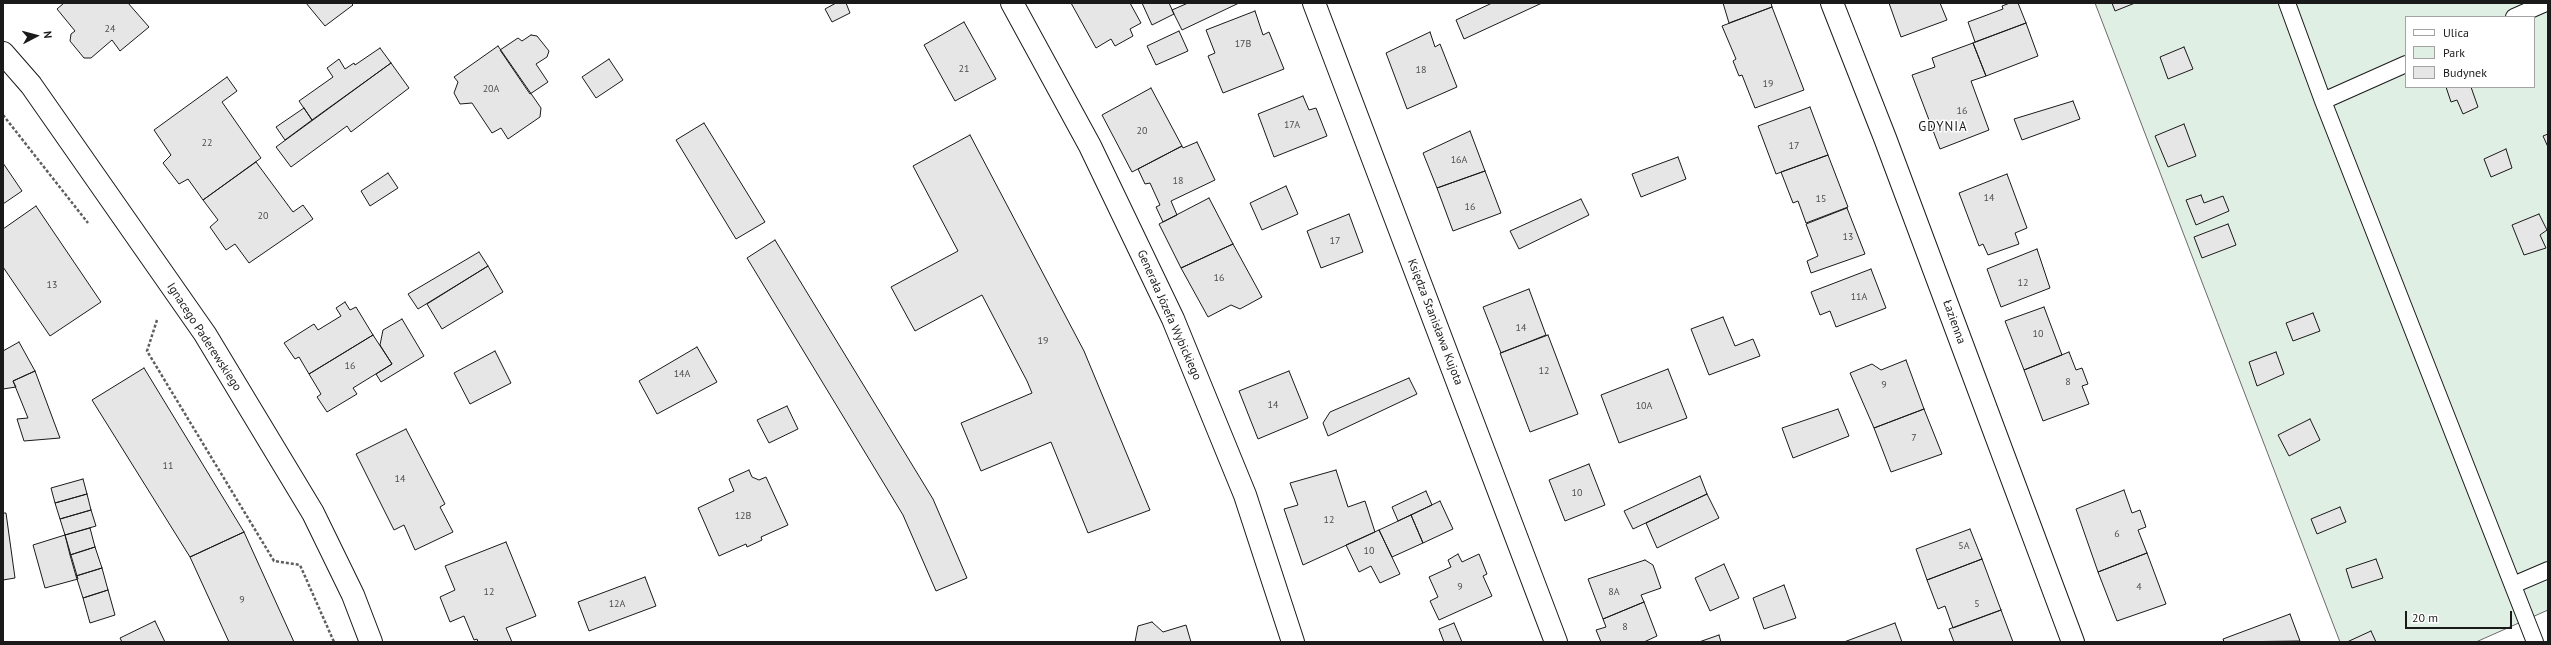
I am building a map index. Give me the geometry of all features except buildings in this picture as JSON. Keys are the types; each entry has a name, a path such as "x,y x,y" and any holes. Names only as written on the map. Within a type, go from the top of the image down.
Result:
{"street":[{"name":"Generała Józefa Wybickiego","path":"1012,3 1090,146 1173,319 1246,495 1293,642"},
{"name":"Księdza Stanisława Kujota","path":"1314,3 1556,642"},
{"name":"Łazienna","path":"1832,3 1885,138 2073,642"},
{"name":"Ignacego Paderewskiego","path":"3,53 31,85 209,341 313,513 353,595 371,642"}],"lane":[{"path":"2287,3 2323,101 2535,642"},
{"path":"2516,16 2546,3"},
{"path":"2323,101 2405,64"},
{"path":"2513,585 2548,570"}],"path":[{"path":"3,115 90,226"},
{"path":"154,315 158,321 147,351 274,561 300,565 334,642"}],"green space":[{"path":"2095,3 2548,3 2548,610 2476,642 2340,642"}],"district":[{"name":"GDYNIA","path":"1943,127"}]}
